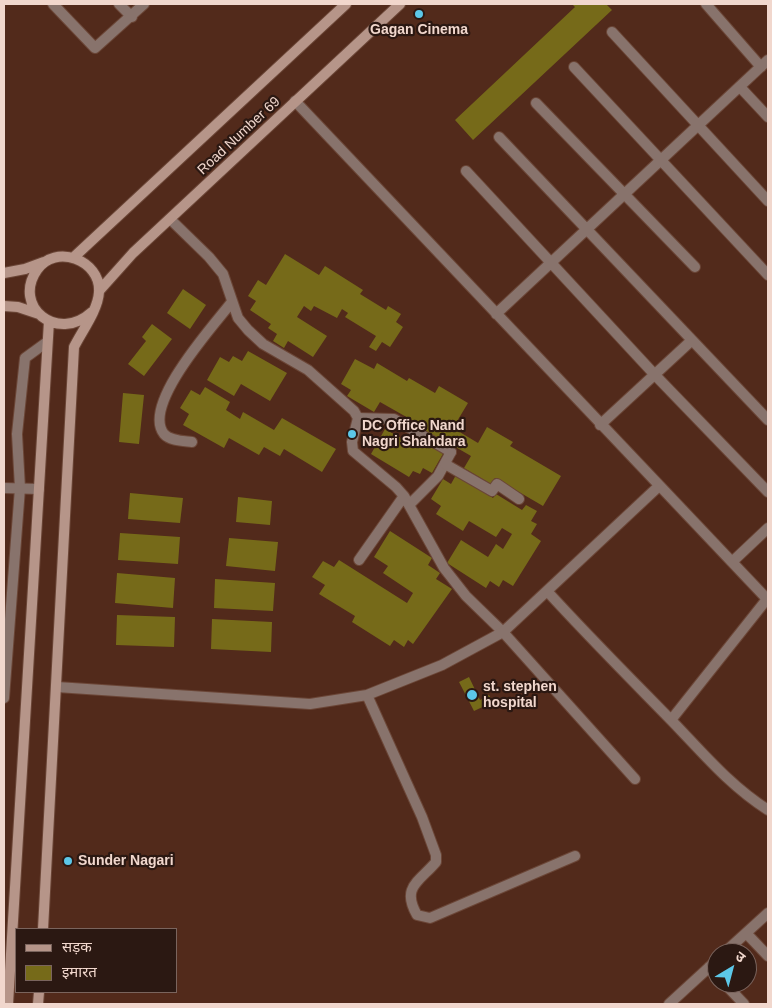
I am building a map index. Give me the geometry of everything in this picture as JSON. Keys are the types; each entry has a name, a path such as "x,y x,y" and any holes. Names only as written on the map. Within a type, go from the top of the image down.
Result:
{"main road":[{"name":"Road Number 69","path":"74,257 346,4"},
{"name":"Road Number 69","path":"99,291 133,253 400,4"},
{"path":"8,1004 48,342 44,318 34,306 30,286 38,268 54,257"},
{"path":"4,273 25,269 54,257 74,257 84,262 92,270 98,280 99,291 92,312 74,348 58,687 42,928"},
{"path":"4,306 18,307 60,325 72,324 83,320 92,312"}],"street":[{"path":"53,4 95,48 132,17 144,4"},
{"path":"119,4 132,17"},
{"path":"496,314 764,64 706,4"},
{"path":"612,32 768,201"},
{"path":"574,67 768,275"},
{"path":"740,87 768,117"},
{"path":"295,102 768,600 671,720"},
{"path":"536,103 695,267"},
{"path":"499,137 768,420"},
{"path":"466,171 655,375 768,492"},
{"path":"170,219 209,256 223,274 231,304 238,318 263,344 308,370 350,408 358,418 394,419 451,452 438,476 406,501 358,560"},
{"path":"192,442 170,439 163,433 160,423 161,412 181,365 231,304"},
{"path":"600,425 691,341"},
{"path":"4,698 20,488 17,434 26,358 48,342"},
{"path":"358,418 352,442 353,451 396,487 444,568 466,596 503,632 635,779"},
{"path":"445,464 492,491 496,484 519,499"},
{"path":"58,687 310,704 367,695 442,666 503,632 659,486"},
{"path":"4,488 39,489"},
{"path":"732,562 768,528"},
{"path":"547,591 599,648 724,775 748,797 768,810"},
{"path":"367,695 422,817 436,855 436,862 416,882 412,889 410,896 417,915 430,918 576,856"},
{"path":"735,943 768,913"},
{"path":"746,933 768,956"},
{"path":"673,1003 707,969"},
{"path":"734,993 744,1004"}],"building":[{"path":"572,4 606,4 612,10 473,140 455,120 575,7"},
{"path":"285,254 319,275 325,266 363,290 360,294 386,310 388,306 401,314 396,322 403,327 390,347 382,342 376,351 369,347 376,336 345,317 348,313 342,309 337,318 314,306 311,311 304,306 297,317 327,336 313,357 288,341 284,348 273,341 277,334 268,328 271,324 250,310 256,301 248,296 258,280 266,285"},
{"path":"183,289 206,305 190,329 167,313"},
{"path":"152,324 172,339 144,376 128,364 146,341 142,337"},
{"path":"248,351 287,373 270,401 241,384 234,396 207,380 220,357 229,362 233,356 242,361"},
{"path":"355,359 374,369 377,363 407,381 409,378 435,393 439,386 468,403 453,428 478,443 487,427 513,442 510,446 561,476 543,506 495,478 491,484 464,468 471,456 440,438 438,442 414,429 417,423 380,402 374,412 347,396 351,390 341,384"},
{"path":"205,387 230,402 226,410 240,419 243,412 274,430 282,418 336,449 322,472 284,449 280,456 264,447 259,455 229,438 224,448 183,425 189,414 180,408 191,390 200,395"},
{"path":"123,393 144,395 139,444 119,442"},
{"path":"385,429 413,445 418,437 444,452 432,473 423,468 420,474 413,471 409,477 371,454"},
{"path":"456,475 493,498 496,494 522,510 526,505 537,511 531,521 537,524 531,534 541,541 513,586 503,580 499,587 490,581 486,588 447,563 461,540 488,557 496,544 503,549 512,534 502,528 496,537 469,521 463,531 436,514 441,506 431,499 443,479 451,484"},
{"path":"130,493 183,498 180,523 128,519"},
{"path":"238,497 272,501 270,525 236,522"},
{"path":"390,531 432,558 428,565 440,573 436,579 452,589 413,644 408,640 404,647 394,640 390,646 352,622 355,616 319,594 325,585 312,577 323,561 334,567 339,560 407,603 413,593 383,573 388,566 374,557"},
{"path":"120,533 180,537 178,564 118,560"},
{"path":"229,538 278,542 275,571 226,566"},
{"path":"117,573 175,578 173,608 115,603"},
{"path":"215,579 275,583 273,611 214,608"},
{"path":"117,615 175,617 174,647 116,645"},
{"path":"212,619 272,622 271,652 211,649"},
{"path":"469,677 480,700 489,695 493,702 474,711 459,682"}],"place":[{"name":"Gagan Cinema","path":"419,14"},
{"name":"DC Office Nand Nagri Shahdara","path":"352,434"},
{"name":"st. stephen hospital","path":"472,695"},
{"name":"Sunder Nagari","path":"68,861"}]}
